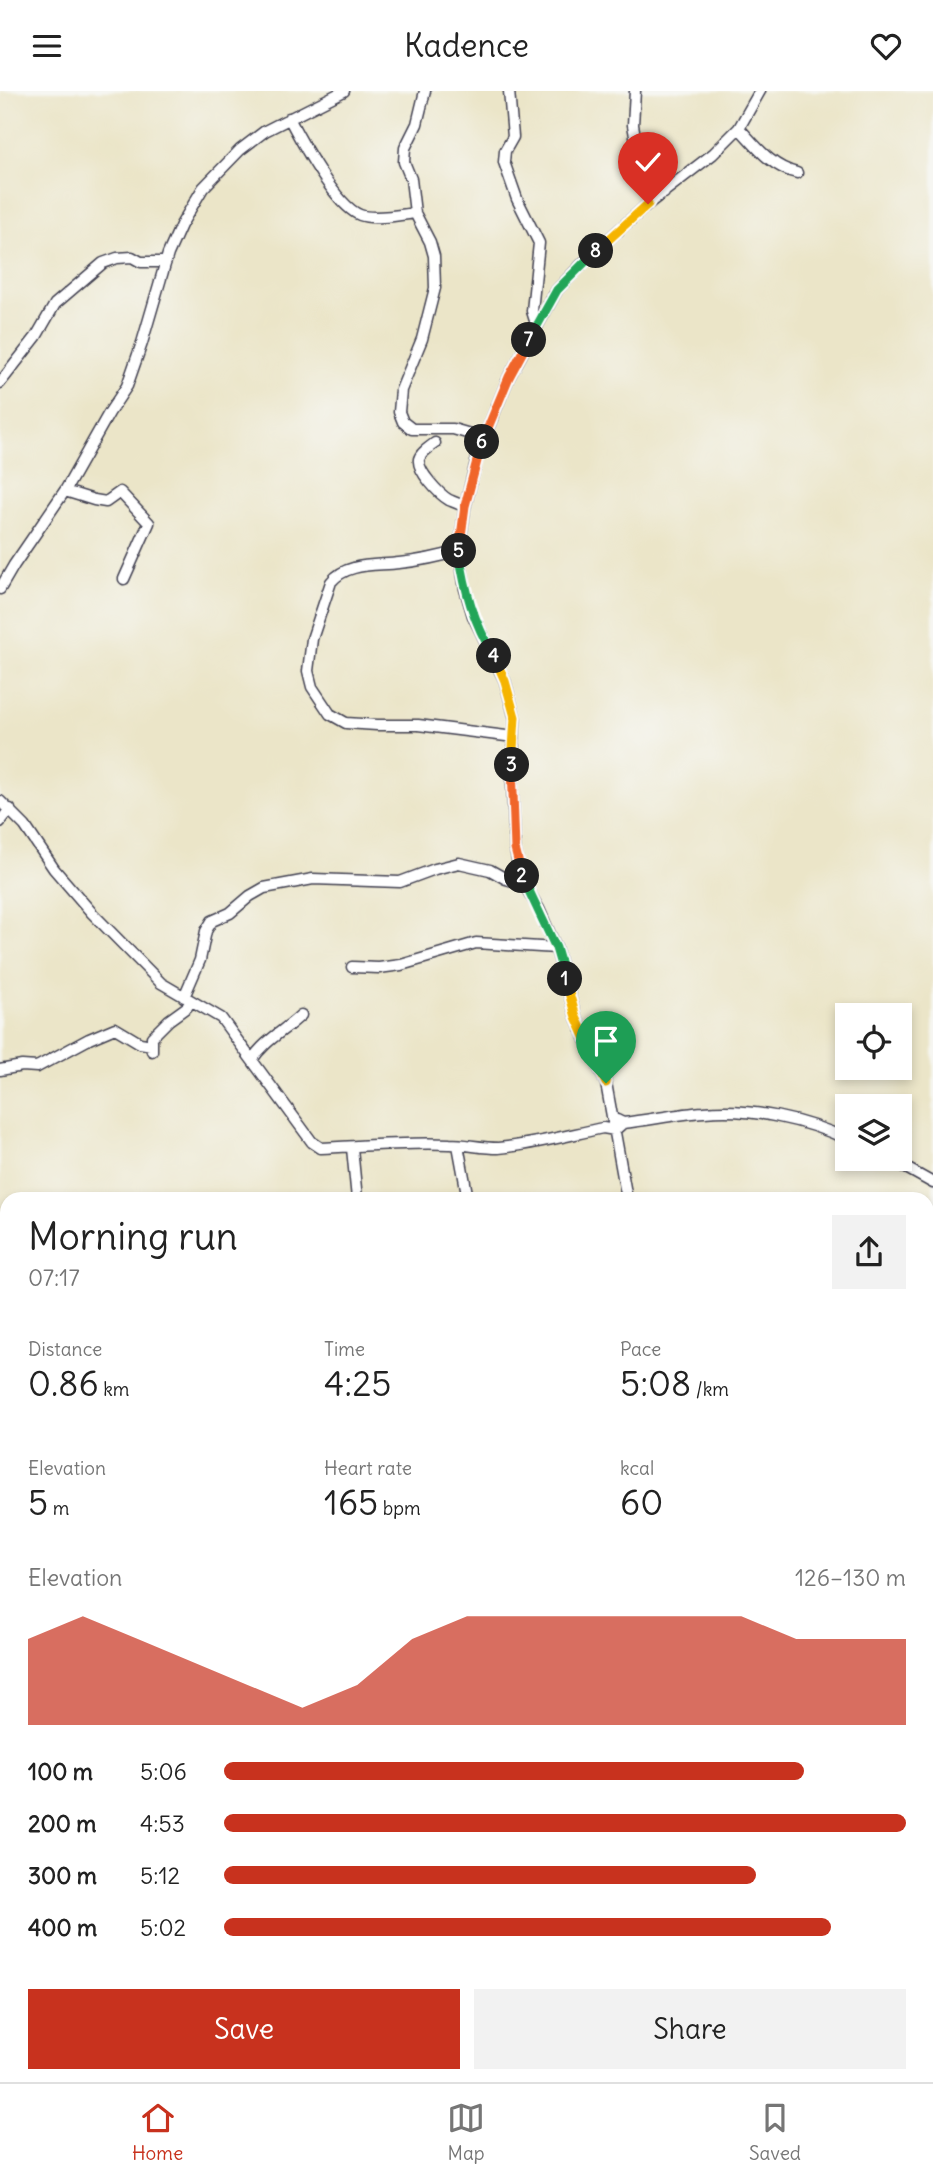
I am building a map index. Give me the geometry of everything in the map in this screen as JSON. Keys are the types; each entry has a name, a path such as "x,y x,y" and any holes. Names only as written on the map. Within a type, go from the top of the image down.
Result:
{"street":[{"path":"0,589 65,491 127,386 174,238 204,188 240,149 265,131 344,91"},
{"path":"425,91 417,124 404,155 404,167 411,179 415,213 434,256 435,279 428,320 401,390 398,407 400,417 412,429 453,429 484,437"},
{"path":"509,91 513,137 505,151 504,162 517,198 539,243 532,310 537,327"},
{"path":"635,91 636,141 664,193"},
{"path":"625,1192 617,1124 606,1083 576,1017 556,948 539,909 524,884 515,849 512,781 515,717 498,664 473,616 465,589 459,551 465,506 479,450 509,377 557,290 648,204 713,154 739,128 760,91"},
{"path":"289,118 315,165 352,209 361,215 415,213"},
{"path":"739,128 770,160 787,171 797,173"},
{"path":"0,383 36,337 55,304 103,263 132,257 141,262 166,262"},
{"path":"435,443 419,458 420,468 438,492 465,506"},
{"path":"65,491 93,501 106,502 120,492 145,517 149,523 124,579"},
{"path":"459,551 430,559 352,569 336,577 331,582 312,639 309,678 330,714 346,723 377,726 418,725 514,737"},
{"path":"0,801 39,844 62,878 92,913 161,983 221,1018 312,1143 321,1148 394,1144 499,1147 617,1124 707,1111 769,1116 813,1125 835,1134"},
{"path":"0,822 10,809"},
{"path":"0,1070 22,1066 37,1067 115,1028 152,1048 152,1037 187,1007 206,931 212,922 230,913 264,888 313,879 400,882 459,863 490,870 506,879 524,884"},
{"path":"352,967 379,968 401,965 476,943 556,948"},
{"path":"251,1060 259,1048 287,1029 301,1015"},
{"path":"458,1145 467,1192"},
{"path":"352,1148 356,1192"},
{"path":"912,1171 933,1183"}],"route":[{"path":"606,1083 576,1017 556,948 539,909 524,884 515,849 512,781 515,717 498,664 473,616 465,589 459,551 465,506 479,450 523,350 566,279 648,204"}]}
